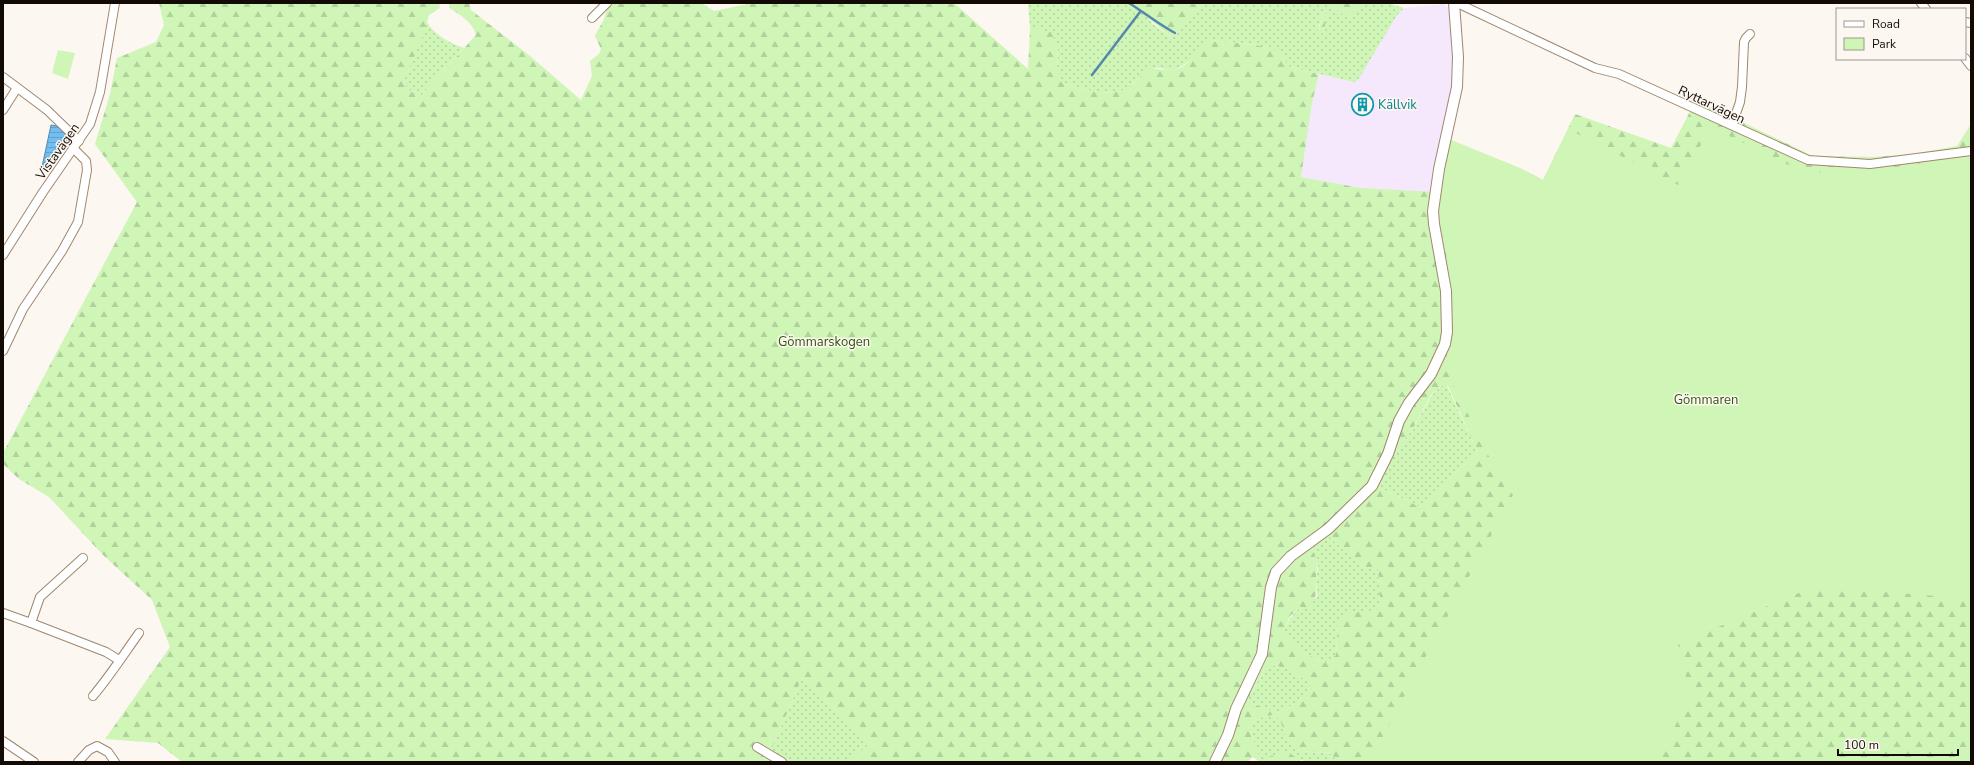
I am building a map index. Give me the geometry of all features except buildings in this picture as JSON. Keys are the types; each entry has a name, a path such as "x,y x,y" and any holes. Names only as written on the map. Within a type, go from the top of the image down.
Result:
{"street":[{"name":"Vistavägen","path":"3,255 90,124 100,92 115,3"},
{"path":"592,18 607,3"},
{"path":"1215,762 1228,735 1236,709 1262,654 1271,587 1276,572 1291,556 1328,529 1372,486 1388,454 1399,421 1409,403 1431,374 1445,344 1447,324 1446,291 1433,211 1439,169 1457,87 1458,56 1454,3"},
{"name":"Ryttarvägen","path":"1457,3 1595,68 1619,74 1786,151 1817,162 1870,164 1971,152"},
{"path":"104,16 113,16"},
{"path":"1732,125 1740,102 1744,42 1750,34"},
{"path":"3,77 47,110 79,141"},
{"path":"3,110 17,88"},
{"path":"3,351 24,309 62,251 78,222 87,170 86,161 73,148"},
{"path":"31,623 40,597 83,558"},
{"path":"3,613 106,652 119,660"},
{"path":"93,696 111,675 119,660 140,633"},
{"path":"3,741 34,762"},
{"path":"78,762 89,750 97,746 108,752 114,762"},
{"path":"757,747 782,762"}],"shaded area":[{"path":"1444,4 1448,8 1450,21 1454,59 1453,86 1435,193 1361,188 1301,177 1312,103 1319,74 1354,82 1397,15 1404,8"}],"green space":[{"name":"Gömmarskogen","path":"159,3 439,3 440,8 429,15 423,36 404,81 406,87 419,98 476,35 469,22 449,8 449,3 469,3 471,10 530,56 581,100 592,76 590,61 599,54 601,49 595,36 611,3 701,3 714,11 752,3 954,3 1028,69 1030,29 1040,29 1051,32 1058,48 1057,71 1062,82 1086,90 1104,92 1120,91 1130,86 1148,69 1172,70 1181,67 1189,62 1202,45 1211,40 1270,47 1279,52 1290,67 1319,74 1312,103 1301,177 1361,188 1434,192 1520,168 1543,180 1575,114 1671,148 1696,100 1813,156 1873,157 1913,154 1957,146 1971,124 1971,762 1337,762 1330,754 1323,752 1307,752 1292,748 1276,715 1264,716 1249,726 1260,760 1286,751 1303,762 1260,762 1253,757 1247,762 849,762 870,743 802,678 766,762 182,762 158,743 105,739 170,647 152,600 104,556 49,497 19,479 3,464 3,453 137,202 95,144 110,94 117,58 156,42 164,25","holes":["1441,386 1448,386 1478,453 1442,484 1420,507 1376,486 1396,449 1411,432 1431,395","1326,534 1359,564 1366,568 1378,566 1380,605 1378,610 1344,613 1338,625 1336,655 1325,663 1297,649 1283,631 1290,616 1301,607 1311,607 1315,599 1317,563 1310,546","1267,665 1285,668 1311,684 1302,698 1279,713 1253,704 1248,699"]},
{"path":"1028,3 1129,3 1145,14 1153,24 1172,38 1186,24 1202,3 1329,3 1346,17 1352,18 1367,3 1388,3 1404,8 1397,15 1358,80 1354,82 1290,67 1270,47 1211,40 1181,67 1170,70 1157,68 1150,69 1128,88 1121,91 1104,92 1086,90 1062,82 1057,71 1058,48 1040,29 1030,29","holes":["1323,12 1328,15 1323,33 1318,30"]},
{"path":"1129,3 1202,3 1186,24 1172,38"},
{"path":"1329,3 1367,3 1352,18 1346,17"},
{"path":"1323,12 1328,15 1323,33 1317,36"},
{"path":"427,22 434,31 443,38 464,48 419,98 406,87 404,81"},
{"path":"58,50 75,53 68,79 52,73"},
{"name":"Gömmaren","path":"1711,127 1805,173 1869,171 1971,156 1971,599 1815,586 1678,644 1691,697 1655,762 1369,762 1513,495 1500,479 1445,367 1454,306 1439,207 1440,191 1449,139 1520,168 1543,180 1568,129 1678,185"},
{"path":"1441,386 1447,386 1478,453 1442,484 1420,507 1376,486 1396,449 1411,432 1432,395"},
{"path":"1326,534 1359,564 1366,568 1378,566 1380,605 1378,610 1338,625 1336,655 1325,663 1297,649 1283,631 1297,611 1317,597 1316,580 1318,567 1310,546"},
{"path":"1267,665 1285,668 1311,684 1302,698 1279,713 1253,704 1248,699"},
{"path":"802,678 870,743 849,762 766,762"},
{"path":"1276,715 1292,748 1307,752 1323,752 1330,754 1337,762 1303,762 1303,760 1268,758 1260,760 1249,726 1264,716"}],"water":[{"path":"51,125 57,126 69,137 47,171 42,167"}],"waterway":[{"path":"1129,3 1175,33"},
{"path":"1092,75 1140,12"}],"place":[{"name":"Källvik","path":"1363,104"}]}
